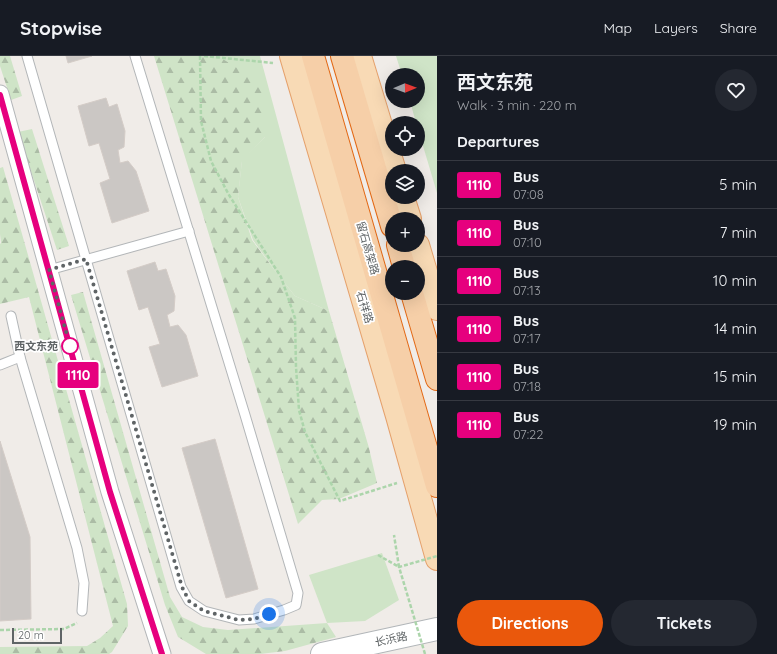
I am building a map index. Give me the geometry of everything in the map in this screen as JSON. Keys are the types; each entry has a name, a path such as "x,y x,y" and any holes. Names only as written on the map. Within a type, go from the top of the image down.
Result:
{"highway":[{"path":"342,56 388,212"},
{"name":"留石高架路","path":"299,59 437,486"},
{"path":"414,300 437,379"}],"main road":[{"path":"360,56 393,164"},
{"name":"石祥路","path":"299,59 437,557"},
{"path":"420,252 437,309"},
{"name":"长浜路","path":"322,654 437,629"}],"street":[{"path":"0,94 9,139 49,270 110,492 162,654"}],"lane":[{"path":"27,56 182,587 189,601 204,611 239,620 254,619 296,605 298,593 135,56"},
{"path":"49,270 189,231"},
{"path":"11,316 20,357 77,548 84,583 82,612"},
{"path":"0,365 20,357"}],"path":[{"path":"200,56 201,121 211,161 228,195 281,277 295,318 299,410 305,432 340,501 415,478"},
{"path":"204,56 299,59"},
{"path":"394,535 399,567 425,654"},
{"path":"378,555 399,567 437,557"},
{"path":"0,630 64,628 77,624 82,612"}],"green space":[{"path":"0,56 10,56 22,96 11,100 0,66"},
{"path":"154,56 222,56 221,58 244,72 264,93 265,137 242,161 238,197 252,240 295,296 329,311 369,448 377,483 339,499 322,500 298,524"},
{"path":"260,56 329,311 295,296 253,240 238,197 242,160 265,137 221,57"},
{"path":"396,56 437,56 437,193 425,153 425,116 414,116 412,108 425,108 425,68 400,68"},
{"path":"32,129 69,246 57,250 18,132"},
{"path":"3,167 127,604 128,626 112,652 109,654 0,654 0,647 87,646 100,638 113,626 29,297 0,304 0,168"},
{"path":"83,292 170,597 182,617 203,627 228,630 327,623 336,637 285,651 260,654 206,654 178,637 165,605 71,295"},
{"path":"382,553 399,600 365,621 327,623 309,575"}],"building":[{"path":"66,56 92,56 68,63"},
{"path":"106,98 109,107 117,104 125,131 124,147 118,150 120,163 128,161 136,171 149,211 112,223 100,183 110,179 99,143 89,146 78,106"},
{"path":"155,262 158,271 166,269 175,296 174,311 167,315 170,327 178,325 186,335 198,376 162,387 149,347 160,344 148,307 139,310 127,271"},
{"path":"215,439 258,589 226,598 182,448"},
{"path":"0,441 30,537 31,619 0,621"}],"bus line":[{"name":"1110","path":"0,95 110,492 162,654"}],"place":[{"name":"西文东苑","path":"70,346"}],"route":[{"path":"70,346 49,270 86,259 167,540 182,587 189,601 204,611 239,620 254,619 269,614"}]}
